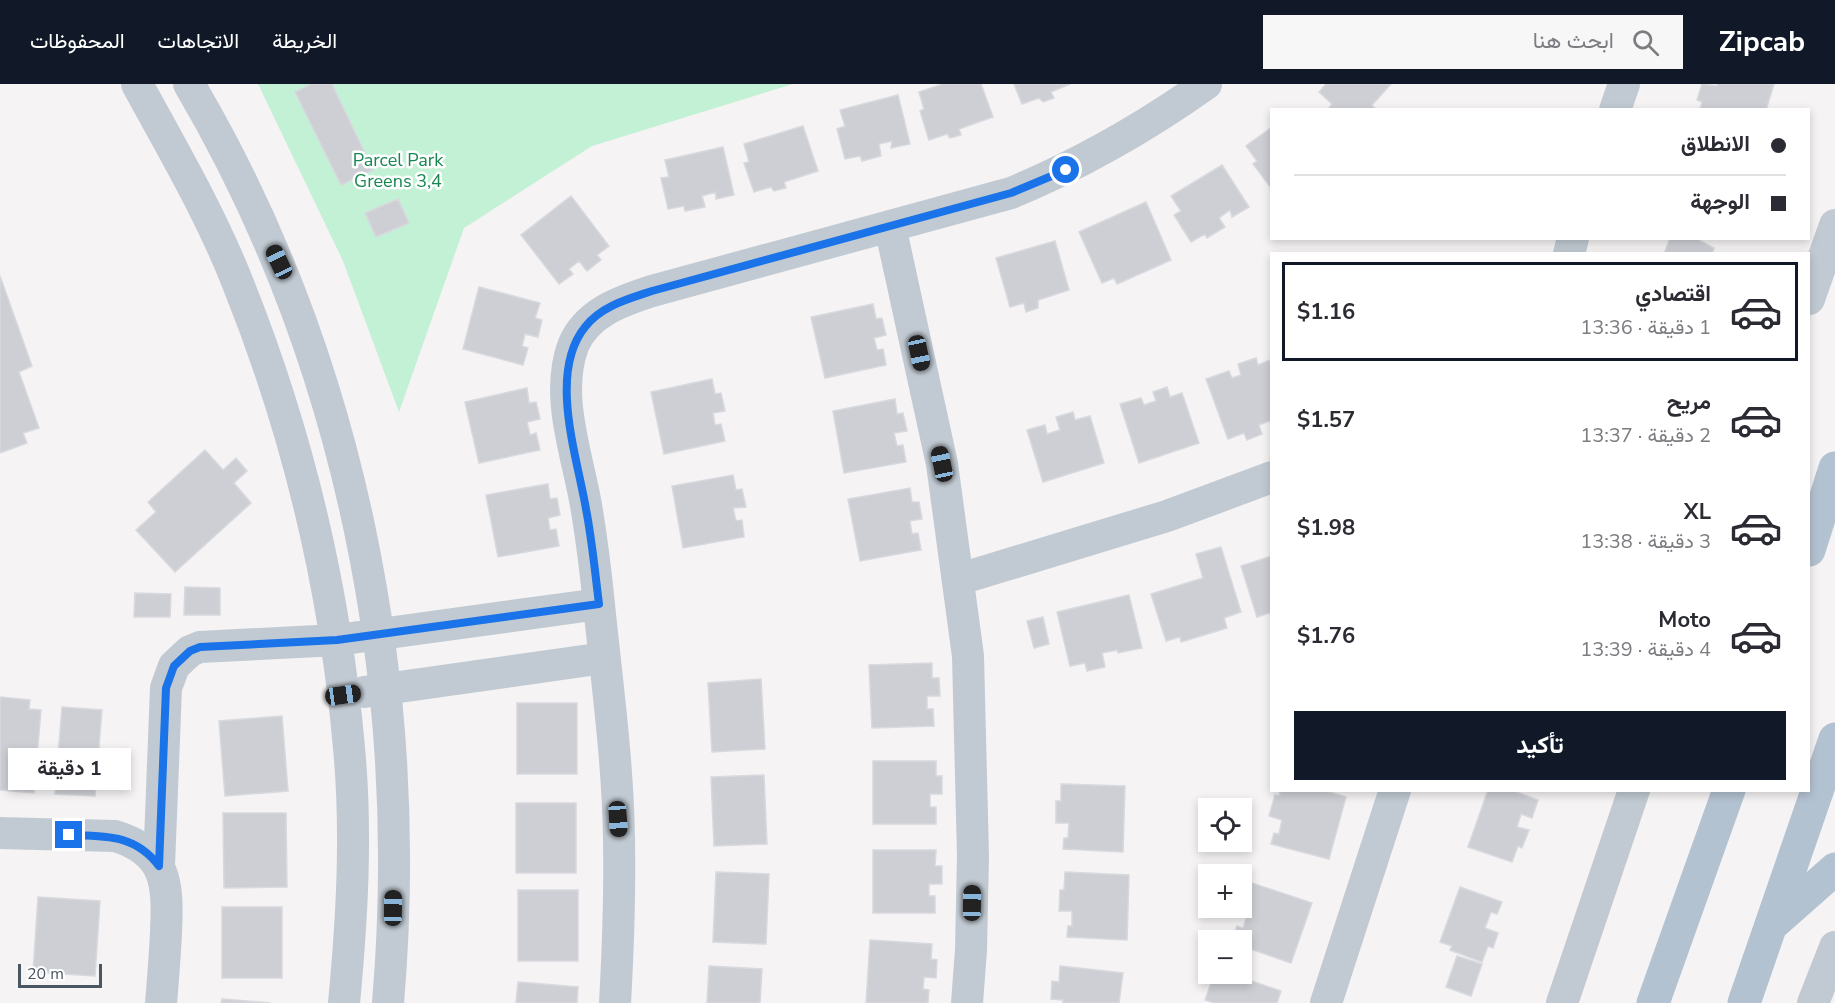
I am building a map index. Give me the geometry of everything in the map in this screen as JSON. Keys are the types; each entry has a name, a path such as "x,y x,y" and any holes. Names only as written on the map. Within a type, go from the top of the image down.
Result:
{"main road":[{"path":"1810,547 1835,468"},
{"path":"1744,1003 1835,739"},
{"path":"1653,1003 1728,792"},
{"path":"1773,924 1835,869"}],"street":[{"path":"137,84 182,165 237,280 280,399 305,485 337,640 350,749 353,854 344,1003"},
{"path":"189,84 279,262 309,342 345,463 365,548 384,689 394,871 392,946 387,1003"},
{"path":"615,1003 619,840 599,604 587,511 566,391 572,352 585,327 598,314 620,301 1011,193 1066,170 1148,124 1206,84"},
{"path":"1617,108 1624,84"},
{"path":"1810,296 1835,225"},
{"path":"890,226 942,464 960,579 968,656 972,735 972,950 968,1003"},
{"path":"960,579 1167,516 1270,478"},
{"path":"161,1003 168,893 159,866 166,688 174,666 190,651 211,645 337,640 599,604"},
{"path":"343,695 604,658"},
{"path":"1326,1003 1394,792"},
{"path":"1562,1003 1634,792"},
{"path":"0,833 115,836 140,846 159,866"},
{"path":"1813,1003 1835,947"}],"green space":[{"name":"Parcel Park Greens 3,4","path":"258,84 793,84 592,146 464,228 399,412 343,261"}],"building":[{"path":"311,84 332,84 373,170 341,185 295,92"},
{"path":"943,84 981,84 993,117 959,129 961,135 950,138 947,134 929,140 920,111 924,109 919,92"},
{"path":"1014,84 1070,84 1051,92 1054,98 1043,102 1039,98 1022,104"},
{"path":"1326,84 1391,84 1372,105 1374,108 1329,108 1332,104 1319,92"},
{"path":"1702,84 1717,86 1717,84 1774,84 1767,108 1700,108 1702,102 1697,100"},
{"path":"898,95 910,144 891,148 892,141 879,144 881,156 862,161 860,156 845,159 837,129 845,126 840,110"},
{"path":"803,126 818,171 784,182 786,188 774,191 771,187 754,192 744,163 749,162 744,144"},
{"path":"1270,128 1270,187 1253,164 1257,161 1246,146"},
{"path":"723,147 734,195 716,199 716,192 702,196 705,207 685,211 684,206 668,209 661,178 669,177 665,160"},
{"path":"1222,165 1249,207 1232,217 1230,210 1219,218 1225,227 1207,238 1205,234 1191,242 1174,215 1181,211 1171,196"},
{"path":"571,196 609,246 597,255 601,260 587,271 579,261 569,269 573,274 559,284 521,235"},
{"path":"398,199 409,223 376,237 365,213"},
{"path":"1146,202 1171,260 1117,284 1114,278 1102,283 1079,232"},
{"path":"1669,240 1699,240 1714,248 1713,252 1665,252"},
{"path":"1055,241 1069,290 1038,300 1038,308 1026,312 1024,303 1010,307 996,258"},
{"path":"0,276 32,366 19,372 39,428 23,433 27,443 0,453"},
{"path":"479,287 540,303 535,318 542,320 538,337 525,334 522,346 528,348 523,365 463,349"},
{"path":"873,304 876,319 882,318 886,335 874,338 877,350 883,349 886,365 825,378 811,317"},
{"path":"1256,358 1258,365 1270,360 1270,421 1259,425 1262,434 1247,440 1244,433 1228,439 1206,379 1229,371 1232,378 1241,375 1238,364"},
{"path":"712,379 715,394 721,393 725,411 713,413 715,425 721,424 725,441 664,454 651,392"},
{"path":"1167,387 1170,397 1182,393 1199,443 1139,463 1120,404 1141,398 1144,405 1156,401 1153,392"},
{"path":"527,388 529,403 536,402 540,419 527,422 530,435 536,433 540,450 479,463 465,402"},
{"path":"895,399 897,414 903,413 907,431 894,433 897,446 903,445 906,462 844,473 833,411"},
{"path":"1073,412 1075,420 1090,416 1104,463 1043,482 1027,430 1045,425 1047,434 1060,430 1056,417"},
{"path":"205,450 223,470 236,458 247,471 234,483 251,503 175,572 136,530 156,512 148,502"},
{"path":"733,475 736,490 742,489 746,507 733,508 736,521 742,520 744,537 683,548 672,486"},
{"path":"548,484 550,499 557,498 560,515 548,518 550,530 556,529 559,546 498,557 486,495"},
{"path":"910,488 912,502 919,502 922,519 910,521 912,534 918,533 921,550 860,561 848,499"},
{"path":"1221,547 1241,612 1224,618 1227,628 1181,642 1180,637 1166,641 1151,594 1203,578 1196,554"},
{"path":"1270,557 1270,613 1257,617 1241,566"},
{"path":"185,587 220,588 220,615 184,615"},
{"path":"135,593 171,594 170,617 134,617"},
{"path":"1129,595 1142,648 1118,653 1117,650 1102,653 1105,667 1087,671 1085,663 1070,666 1057,612"},
{"path":"1043,617 1049,644 1034,648 1027,621"},
{"path":"932,663 932,678 939,678 940,696 927,696 927,709 933,709 934,726 872,728 869,665"},
{"path":"761,679 765,749 712,752 708,683"},
{"path":"0,697 30,700 29,709 41,710 34,793 0,790"},
{"path":"517,703 577,703 577,774 517,774"},
{"path":"62,707 102,710 95,796 55,794"},
{"path":"282,716 288,791 225,796 219,721"},
{"path":"873,761 936,761 936,776 942,776 942,794 930,794 930,807 936,807 936,824 873,824"},
{"path":"764,775 767,844 714,846 711,777"},
{"path":"1061,784 1125,786 1123,852 1063,849 1064,838 1068,838 1069,823 1056,823 1056,801 1061,801"},
{"path":"1280,792 1330,792 1346,797 1329,859 1271,844 1274,833 1279,834 1282,820 1269,816 1275,795 1279,796"},
{"path":"1487,792 1516,792 1538,800 1532,818 1521,814 1517,827 1529,830 1522,848 1518,846 1512,862 1468,847"},
{"path":"516,803 576,803 576,873 516,873"},
{"path":"223,813 286,813 287,887 224,888"},
{"path":"873,850 936,850 935,866 942,866 942,884 929,884 929,896 935,896 935,913 873,913"},
{"path":"716,872 769,874 766,944 713,942"},
{"path":"1065,872 1129,875 1127,940 1067,937 1068,926 1072,926 1072,911 1059,911 1060,890 1064,890"},
{"path":"1252,883 1312,903 1291,963 1252,949 1252,930 1236,930 1237,926 1243,928 1246,918 1252,918"},
{"path":"1460,887 1502,902 1497,914 1491,912 1485,928 1498,933 1493,948 1488,946 1482,962 1450,950 1452,946 1440,942"},
{"path":"518,890 578,890 578,961 518,961"},
{"path":"38,897 100,901 95,976 33,972"},
{"path":"222,907 282,907 282,978 222,978"},
{"path":"870,940 932,944 931,959 937,960 936,978 924,977 923,989 929,990 928,1003 866,1003"},
{"path":"1457,956 1482,964 1471,996 1446,987"},
{"path":"709,966 762,969 760,1003 707,1003"},
{"path":"1060,966 1123,973 1119,1003 1063,1003 1063,1000 1051,999 1052,981 1059,982"},
{"path":"1252,981 1281,991 1277,1003 1215,1003 1205,1000 1211,984 1252,984"},
{"path":"518,982 578,987 577,1003 516,1003"},
{"path":"222,999 271,1003 221,1003"}],"route":[{"path":"69,835 115,836 128,840 150,854 159,866 166,688 174,666 190,651 211,645 337,640 599,604 587,511 566,391 567,367 574,344 585,327 598,314 620,301 652,291 1011,193 1066,170"}]}
